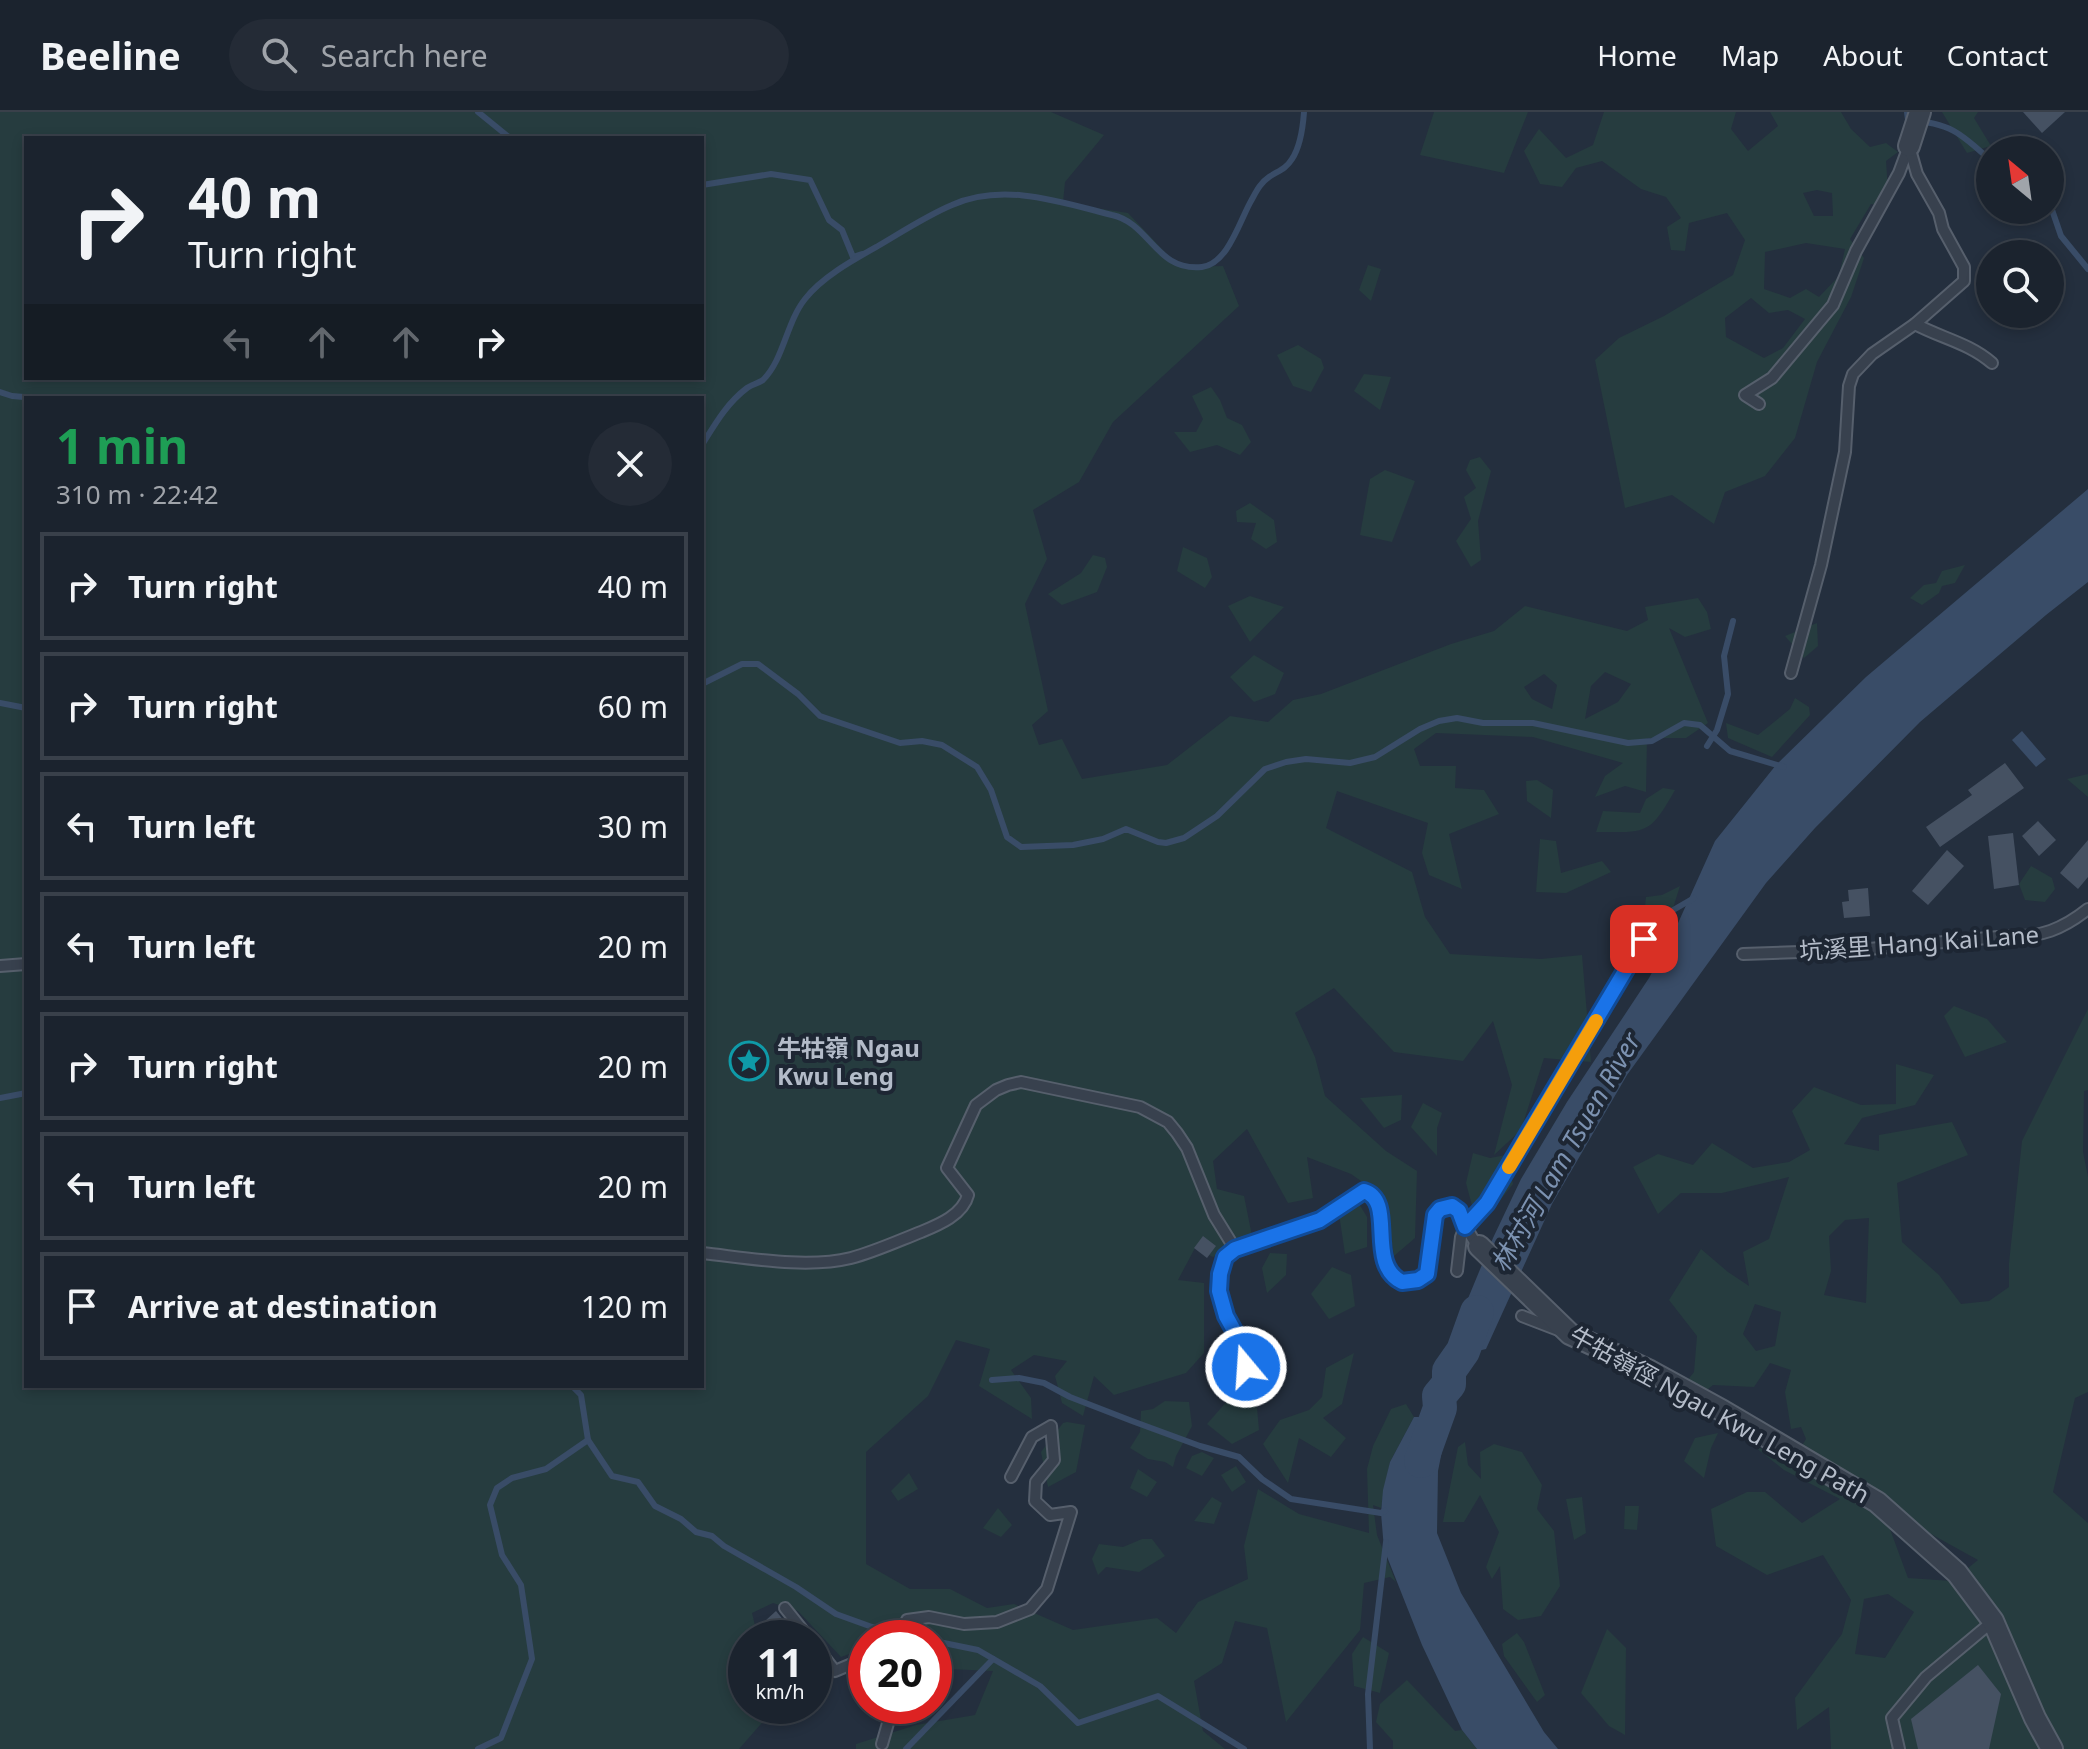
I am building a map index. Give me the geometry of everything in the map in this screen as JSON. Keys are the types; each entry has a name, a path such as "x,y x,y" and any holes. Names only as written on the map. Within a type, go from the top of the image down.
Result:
{"street":[{"path":"1911,139 1920,112"},
{"name":"牛牯嶺徑 Ngau Kwu Leng Path","path":"1479,1246 1564,1327 1674,1384 1877,1502 1957,1573 1993,1621 2035,1718 2052,1749"}],"lane":[{"path":"1791,673 1821,565 1845,452 1849,386 1853,374 1861,364 1915,324 1964,281 1965,273 1943,229 1939,213 1917,174 1911,139"},
{"path":"1759,404 1745,395 1772,378 1833,305 1856,251 1899,173 1911,139"},
{"path":"1915,324 1932,333 1952,338 1979,352 1992,363"},
{"name":"坑溪里 Hang Kai Lane","path":"1743,954 1858,950 2009,936 2032,937 2055,930 2088,909"},
{"path":"1457,1271 1465,1227 1494,1192 1644,939"},
{"path":"0,966 24,964"},
{"path":"704,1253 796,1262 844,1259 931,1227 959,1211 966,1203 968,1195 947,1168 976,1105 996,1090 1021,1082 1140,1107 1168,1122 1187,1148 1214,1215 1235,1249"},
{"path":"1246,1367 1246,1352 1226,1316 1219,1291 1225,1257 1235,1249 1320,1220 1359,1193 1368,1191 1373,1195 1378,1209 1384,1263 1388,1271 1402,1282 1411,1282 1427,1274 1435,1215 1440,1209 1452,1206 1459,1211 1468,1235 1479,1246"},
{"path":"1522,1316 1564,1327"},
{"path":"952,1622 997,1622 1030,1609 1047,1589 1071,1512 1050,1515 1035,1501 1036,1482 1054,1460 1051,1426 1032,1437 1011,1477"},
{"path":"785,1608 795,1620"},
{"path":"907,1620 929,1617 944,1620"},
{"path":"1899,1749 1892,1718 1926,1677 1993,1621"},
{"path":"882,1744 888,1724"}],"green space":[{"path":"0,112 1051,112 1104,135 1065,182 1063,203 1128,213 1179,267 1223,266 1239,306 1113,422 1079,482 1033,510 1047,559 1025,604 1048,711 1032,725 1039,745 1062,739 1082,779 1167,765 1230,716 1268,722 1293,700 1321,694 1451,644 1494,631 1525,606 1627,631 1648,620 1645,607 1698,598 1707,612 1711,629 1685,637 1669,628 1708,723 1686,738 1647,738 1646,792 1625,786 1595,797 1605,776 1623,763 1533,737 1436,733 1414,749 1420,766 1456,766 1455,788 1484,790 1499,814 1449,834 1462,889 1429,875 1422,853 1428,823 1337,791 1326,828 1412,872 1425,917 1450,954 1541,959 1582,955 1591,1062 1544,1058 1521,1130 1494,1155 1512,1085 1493,1021 1463,1061 1394,1052 1334,988 1295,1013 1315,1057 1325,1096 1386,1151 1417,1171 1415,1238 1394,1256 1384,1197 1351,1174 1307,1157 1313,1198 1288,1203 1247,1129 1213,1161 1217,1189 1244,1196 1252,1236 1213,1257 1195,1248 1178,1280 1204,1283 1204,1353 1186,1373 1114,1395 1094,1376 1083,1416 1062,1403 1055,1376 1067,1361 1034,1355 1011,1370 1031,1398 1032,1419 979,1386 990,1349 956,1340 928,1396 866,1452 866,1564 910,1589 950,1589 987,1608 1014,1604 1073,1630 1157,1618 1176,1633 1198,1602 1248,1579 1244,1546 1258,1489 1299,1514 1369,1533 1367,1469 1373,1446 1391,1409 1406,1404 1414,1417 1390,1462 1381,1508 1373,1505 1377,1535 1396,1582 1390,1577 1364,1583 1360,1630 1286,1722 1267,1628 1235,1621 1222,1663 1194,1681 1203,1731 1225,1749 856,1749 856,1744 916,1725 952,1724 952,1719 975,1715 993,1671 952,1669 952,1620 848,1620 848,1654 841,1657 832,1647 832,1620 806,1620 798,1611 773,1603 752,1613 754,1620 728,1620 728,1724 761,1724 739,1749 0,1749","holes":["1605,672 1631,684 1618,702 1585,719 1591,686","1544,674 1557,685 1552,709 1532,699 1524,687"]},
{"path":"1434,112 1528,112 1504,173 1420,155"},
{"path":"1604,112 1736,112 1731,129 1748,151 1778,126 1770,112 1841,112 1851,129 1870,147 1886,143 1898,152 1886,161 1889,206 1871,204 1850,239 1864,258 1851,297 1817,362 1795,438 1765,476 1725,492 1714,524 1672,495 1625,508 1595,360 1619,338 1664,316 1733,275 1745,240 1727,213 1689,223 1685,251 1671,250 1667,227 1681,218 1666,197 1641,189 1602,161 1576,168 1562,187 1540,184 1524,151 1539,129 1566,158 1593,145","holes":["1817,190 1832,193 1833,216 1814,216 1803,193","1806,243 1845,249 1839,276 1819,297 1806,289 1790,298 1764,289 1765,252","1751,298 1769,313 1788,310 1805,319 1783,348 1764,358 1726,337 1725,318"]},
{"path":"1942,112 1978,112 1974,118 1985,136 1976,136 1976,150 1967,153"},
{"path":"1368,265 1381,269 1371,301 1359,290"},
{"path":"1298,345 1321,359 1324,368 1311,392 1293,386 1277,355"},
{"path":"1364,374 1391,377 1380,410 1354,391"},
{"path":"1211,387 1227,418 1242,425 1251,442 1240,455 1217,445 1190,452 1174,432 1196,432 1203,419 1192,396"},
{"path":"1480,457 1491,471 1478,521 1481,560 1471,567 1456,541 1471,519 1464,497 1476,488 1466,470 1470,460"},
{"path":"1385,470 1415,481 1392,542 1360,535 1370,479"},
{"path":"1250,503 1274,520 1277,542 1266,549 1251,539 1256,523 1237,522 1236,511"},
{"path":"1183,547 1207,558 1212,577 1205,588 1177,571"},
{"path":"1093,555 1105,558 1107,567 1097,592 1062,605 1048,594 1081,573"},
{"path":"1965,565 1955,583 1942,586 1939,593 1922,605 1910,598 1924,585 1936,583 1942,571"},
{"path":"1250,596 1284,607 1250,642 1228,606"},
{"path":"1817,623 1818,646 1804,658 1785,636"},
{"path":"1254,655 1284,673 1275,694 1254,702 1230,677"},
{"path":"1795,698 1809,707 1810,715 1772,757 1728,738 1726,723 1758,735 1790,709"},
{"path":"2088,774 2088,797 2067,779"},
{"path":"1537,780 1553,790 1551,818 1527,801 1526,781"},
{"path":"1663,788 1675,790 1652,824 1637,831 1596,832 1603,811 1640,813 1646,799"},
{"path":"1540,839 1556,841 1561,873 1602,861 1611,872 1566,893 1536,892"},
{"path":"2031,866 2052,878 2055,889 2045,902 2025,900 2019,884"},
{"path":"1680,886 1666,930 1645,907 1646,897 1662,895"},
{"path":"1954,1006 1987,1019 2007,1042 1965,1057 1944,1016"},
{"path":"2088,1009 2088,1090 2084,1091 2083,1152 2088,1177 2088,1392 2075,1398 2053,1492 2088,1523 2088,1749 2064,1749 2054,1730 2027,1717 2041,1749 1831,1749 1829,1707 1797,1730 1795,1698 1842,1634 1851,1600 1823,1555 1767,1575 1716,1546 1711,1509 1747,1492 1765,1492 1802,1523 1840,1499 1784,1470 1751,1444 1792,1462 1806,1439 1801,1427 1791,1429 1785,1392 1791,1370 1770,1363 1754,1387 1713,1385 1693,1401 1676,1395 1694,1372 1697,1336 1669,1300 1701,1249 1749,1286 1743,1252 1769,1239 1789,1177 1722,1193 1681,1193 1658,1214 1633,1167 1658,1154 1693,1165 1712,1143 1753,1168 1789,1162 1810,1150 1792,1111 1814,1087 1861,1105 1896,1104 1896,1064 1934,1075 1915,1105 1862,1118 1844,1144 1879,1151 1879,1135 1952,1122 1968,1155 1897,1183 1902,1242 1939,1275 1961,1304 1989,1301 2009,1287 2022,1141","holes":["1869,1218 1866,1303 1824,1295 1831,1271 1829,1236 1845,1220","1755,1304 1781,1312 1775,1346 1756,1351 1743,1334","1906,1514 1931,1534 1978,1560 1952,1581 1908,1578 1887,1521","1888,1594 1914,1612 1885,1658 1855,1654 1864,1599"]},
{"path":"1402,1095 1401,1120 1384,1128 1360,1098"},
{"path":"1423,1103 1442,1113 1437,1128 1437,1156 1411,1127"},
{"path":"1473,1153 1490,1158 1506,1155 1513,1184 1478,1228 1466,1183"},
{"path":"1350,1189 1367,1217 1367,1247 1345,1254 1339,1214"},
{"path":"1270,1253 1287,1254 1286,1275 1267,1293 1262,1268"},
{"path":"1332,1267 1351,1275 1355,1306 1329,1319 1311,1294"},
{"path":"1354,1353 1342,1404 1323,1418 1346,1438 1331,1457 1299,1438 1288,1483 1263,1444 1280,1420 1309,1410 1322,1397 1326,1368"},
{"path":"1239,1386 1257,1408 1259,1430 1232,1444 1207,1424 1228,1400 1228,1390"},
{"path":"1165,1401 1189,1402 1192,1426 1173,1467 1148,1459 1130,1448 1140,1432 1141,1411 1153,1409"},
{"path":"1067,1422 1085,1425 1076,1472 1048,1487 1041,1452"},
{"path":"1718,1433 1704,1478 1684,1461 1695,1438"},
{"path":"1465,1442 1468,1465 1481,1479 1480,1452 1494,1444 1522,1452 1542,1485 1537,1509 1554,1531 1560,1586 1541,1616 1518,1620 1503,1609 1500,1566 1492,1579 1486,1567 1499,1532 1480,1495 1464,1522 1443,1522 1458,1447"},
{"path":"1202,1452 1214,1458 1202,1476 1186,1468 1192,1456"},
{"path":"1236,1466 1246,1482 1232,1492 1221,1475"},
{"path":"1138,1469 1157,1482 1147,1497 1130,1488"},
{"path":"909,1473 918,1489 898,1501 891,1491"},
{"path":"1212,1497 1222,1503 1214,1524 1194,1521"},
{"path":"1582,1497 1586,1533 1574,1540 1566,1499"},
{"path":"1625,1506 1639,1506 1637,1530 1624,1529"},
{"path":"998,1508 1012,1525 1001,1537 983,1528"},
{"path":"1142,1539 1152,1539 1165,1556 1139,1572 1106,1567 1098,1575 1092,1559 1099,1544 1123,1547"},
{"path":"1607,1629 1626,1648 1625,1735 1609,1726 1581,1693"},
{"path":"1517,1633 1524,1642 1545,1695 1537,1702 1504,1656 1502,1644"},
{"path":"1363,1637 1389,1653 1380,1693 1354,1686 1352,1654"},
{"path":"1407,1680 1455,1731 1462,1730 1477,1749 1393,1749 1393,1741 1376,1722 1380,1704"}],"water":[{"path":"2088,489 2088,582 1920,722 1815,828 1766,883 1627,1075 1552,1204 1486,1349 1461,1355 1450,1342 1521,1179 1567,1102 1649,978 1674,932 1715,841 1776,765 1866,677"},
{"path":"2022,731 2046,759 2036,767 2012,740"},
{"path":"1414,1417 1437,1417 1445,1436 1438,1471 1437,1533 1461,1593 1544,1732 1558,1749 1477,1749 1462,1730 1422,1645 1384,1549 1381,1513 1390,1462"}],"building":[{"path":"2023,112 2065,112 2042,133"},
{"path":"2005,763 2024,788 1940,847 1926,827 1972,795 1968,790"},
{"path":"2038,821 2056,840 2039,856 2022,836"},
{"path":"2013,833 2019,885 1994,889 1988,836"},
{"path":"2088,840 2088,877 2078,889 2060,873"},
{"path":"1947,850 1964,866 1928,905 1912,891"},
{"path":"1868,888 1870,916 1844,918 1842,902 1849,901 1848,890"},
{"path":"1203,1236 1216,1246 1207,1258 1194,1248"},
{"path":"776,1611 783,1620 766,1620"},
{"path":"1978,1665 2001,1694 1989,1749 1918,1749 1911,1719"}],"waterway":[{"path":"478,112 508,136"},
{"path":"704,442 733,400 763,380 770,371 793,319 812,291 838,270 923,219 971,198 1032,196 1125,220 1174,262 1186,267 1202,267 1211,264 1226,250 1261,185 1292,159 1299,143 1304,112"},
{"path":"1907,112 1908,120 1944,127 1976,147"},
{"path":"704,185 771,174 810,180 829,220 842,230 853,257 862,254"},
{"path":"2057,224 2061,236 2088,269"},
{"path":"0,392 24,397"},
{"path":"1707,746 1717,730 1728,694 1724,656 1733,621"},
{"path":"704,683 742,664 758,664 798,694 820,716 900,743 922,741 942,745 977,767 991,790 1007,837 1021,847 1073,845 1103,839 1126,829 1158,842 1184,838 1217,816 1265,769 1306,759 1350,763 1375,757 1420,729 1457,718 1483,723 1533,723 1628,743 1652,741 1684,723 1700,725 1730,751 1784,767"},
{"path":"0,703 24,708"},
{"path":"1656,920 1694,898"},
{"path":"0,1098 24,1093"},
{"name":"林村河 Lam Tsuen River","path":"1421,1461 1440,1408 1439,1396 1449,1384 1449,1371 1463,1351 1477,1312"},
{"path":"992,1380 1019,1378 1044,1383 1070,1397 1132,1421 1239,1457 1262,1479 1291,1499 1381,1513 1385,1511"},
{"path":"574,1388 581,1395 588,1440 612,1476 638,1482 655,1506 681,1519 696,1532 712,1536 836,1614 853,1620"},
{"path":"478,1749 501,1738 532,1659 521,1585 502,1555 490,1505 497,1488 512,1478 546,1469 588,1440"},
{"path":"1370,1749 1368,1694 1386,1542"},
{"path":"952,1645 978,1650 1040,1686 1078,1723 1158,1696 1244,1749"},
{"path":"906,1749 993,1659"}],"slow traffic":[{"path":"1509,1167 1596,1021"}],"place":[{"name":"牛牯嶺 Ngau Kwu Leng","path":"749,1061"}],"route":[{"path":"1246,1367 1246,1352 1226,1316 1219,1291 1225,1257 1235,1249 1320,1220 1359,1193 1368,1191 1376,1201 1384,1263 1388,1271 1402,1282 1418,1280 1427,1274 1435,1215 1440,1209 1452,1206 1459,1211 1465,1227 1487,1203 1644,939"}]}
